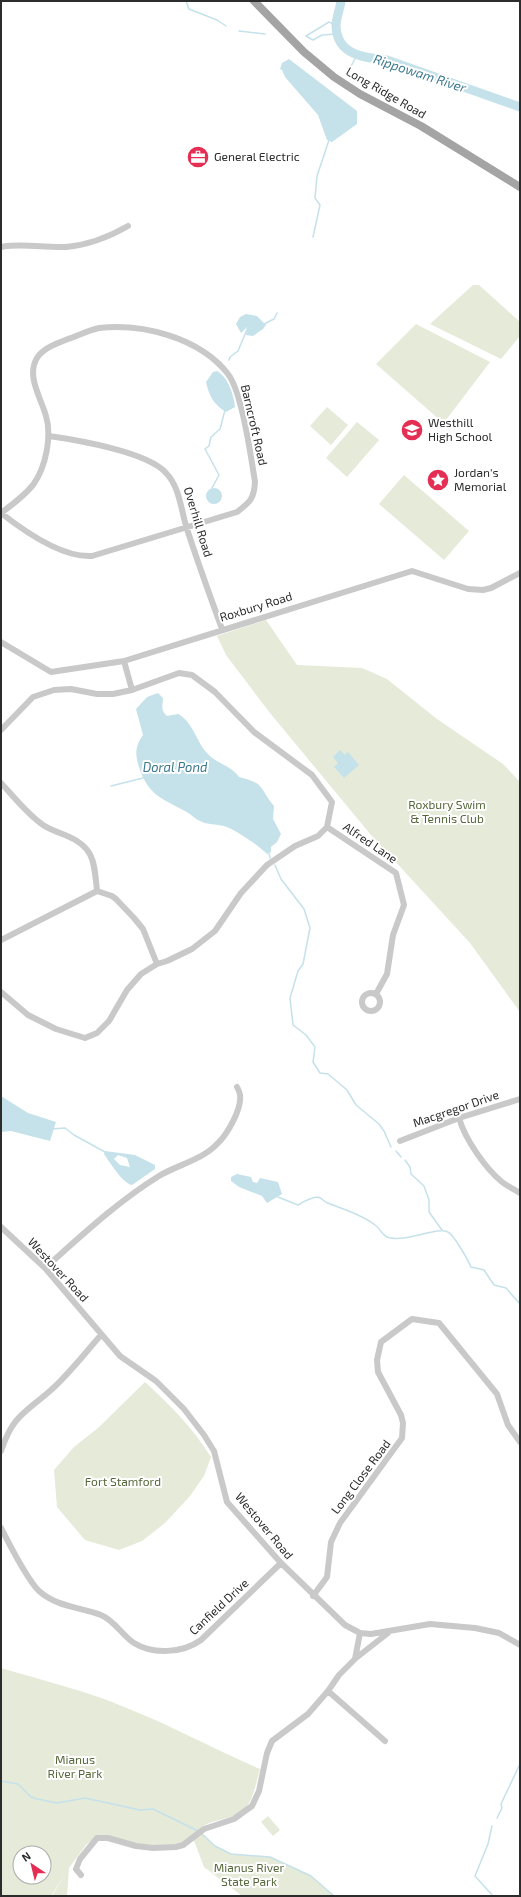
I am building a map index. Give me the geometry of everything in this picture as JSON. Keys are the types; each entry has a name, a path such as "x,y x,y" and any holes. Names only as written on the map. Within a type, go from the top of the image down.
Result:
{"main road":[{"name":"Long Ridge Road","path":"255,1 304,52 338,80 360,94 427,130 520,187"}],"street":[{"path":"1,247 15,244 73,246 101,239 128,226"},
{"name":"Barncroft Road","path":"121,327 157,332 192,345 214,360 229,374 237,389 256,482 254,495 248,503 237,512 92,556 72,555 54,547 14,523 1,513 19,500 33,484 40,469 49,436 47,417 34,382 34,368 37,357 54,344 97,328 121,327"},
{"name":"Overhill Road","path":"49,436 91,442 149,461 165,472 174,483 186,528 222,630"},
{"name":"Roxbury Road","path":"1,642 51,672 124,660 412,571 468,589 483,590 491,588 520,573"},
{"path":"124,660 132,690"},
{"path":"1,730 33,697 54,690 71,689 98,694 113,694 132,690 179,673 192,674 215,692 254,732 312,775 332,802 327,827 318,836 295,846 267,865 241,893 215,931 192,949 157,964 134,980 102,1030 85,1038 56,1029 28,1015 1,992"},
{"path":"1,783 38,822 80,842 85,846 92,857 97,892"},
{"name":"Alfred Lane","path":"327,827 396,873 404,905 393,935 387,974 376,994"},
{"path":"1,940 97,892 112,896 116,899 143,929 157,964"},
{"path":"45,1268 117,1204 158,1176 176,1166 203,1155 217,1145 228,1131 236,1112 240,1096 237,1087"},
{"name":"Macgregor Drive","path":"400,1141 459,1118 520,1100"},
{"path":"459,1118 464,1134 481,1159 501,1182 520,1193"},
{"name":"Westover Road","path":"1,1227 45,1268 120,1356 169,1392 204,1435 216,1457 222,1487 227,1502 281,1563 344,1625 360,1633 371,1634 388,1633 430,1624 475,1628 499,1633 520,1645"},
{"name":"Long Close Road","path":"313,1596 326,1577 331,1542 340,1523 402,1438 403,1423 401,1415 378,1372 377,1360 381,1342 412,1319 439,1322 496,1394 508,1425 520,1442"},
{"path":"1,1451 11,1425 21,1414 52,1390 102,1335"},
{"name":"Canfield Drive","path":"1,1528 30,1580 38,1590 47,1597 59,1603 109,1619 134,1643 152,1649 165,1651 186,1648 201,1640 281,1563"},
{"path":"355,1659 360,1633"},
{"path":"81,1875 76,1869 77,1863 96,1838 108,1838 136,1846 161,1849 183,1845 201,1831 234,1818 252,1806 259,1791 267,1753 272,1741 308,1714 328,1691 339,1675 355,1659 388,1633"},
{"path":"328,1691 385,1741"}],"green space":[{"path":"473,285 479,285 520,322 520,336 501,359 430,324"},
{"path":"416,324 490,362 446,420 441,421 376,364"},
{"path":"327,407 348,425 331,445 310,426"},
{"path":"357,422 379,440 347,477 326,458"},
{"path":"404,475 469,531 444,560 379,504"},
{"name":"Roxbury Swim & Tennis Club","path":"266,620 297,665 362,668 387,679 437,719 503,764 520,782 520,1012 470,943 371,835 270,713 226,655 217,636"},
{"name":"Fort Stamford","path":"145,1382 181,1417 197,1436 211,1457 204,1476 190,1496 165,1523 142,1541 119,1550 85,1540 57,1507 54,1470 74,1447 98,1428"},
{"name":"Mianus River Park","path":"1,1668 82,1692 113,1703 162,1723 260,1769 252,1797 244,1810 231,1817 209,1823 197,1831 205,1836 215,1846 231,1854 270,1857 311,1876 334,1896 242,1896 204,1867 193,1838 172,1846 151,1846 96,1836 86,1845 69,1868 67,1896 52,1896 65,1874 51,1896 1,1896"},
{"path":"268,1816 280,1830 273,1836 261,1822"}],"water":[{"path":"289,59 357,111 357,124 332,142 327,140 318,115 285,77 280,69 282,63"},
{"path":"246,314 257,316 266,325 253,336 246,335 247,327 241,333 236,324 240,317"},
{"path":"217,371 224,377 230,387 233,397 235,407 226,412 213,400 206,382 213,372"},
{"path":"214,488 220,490 222,496 220,502 214,504 208,502 206,496 208,490"},
{"name":"Doral Pond","path":"158,693 163,698 163,712 167,716 178,714 183,717 191,727 203,748 211,757 232,770 239,777 258,784 261,787 274,806 273,819 281,834 277,842 271,847 271,852 267,854 247,838 229,828 198,820 187,812 162,799 151,790 139,767 137,758 137,747 143,735 136,709 147,697"},
{"path":"340,750 345,755 348,752 359,765 344,778 334,767 338,763 333,757"},
{"path":"1,1096 28,1113 56,1122 50,1141 11,1131 1,1132"},
{"path":"105,1151 135,1155 155,1165 155,1169 132,1185 120,1176 104,1154","holes":["118,1155 127,1158 130,1167 120,1165 114,1159"]},
{"path":"237,1174 251,1177 253,1182 257,1183 260,1178 278,1182 282,1194 267,1203 262,1196 239,1187 231,1181 231,1177"}],"waterway":[{"path":"186,1 189,9 217,20 226,26"},
{"name":"Rippowam River","path":"341,1 336,23 338,36 341,43 353,53 369,58 387,60 520,107"},
{"path":"306,36 329,22 336,25"},
{"path":"239,31 265,34"},
{"path":"306,36 313,40 322,35 337,34"},
{"path":"348,72 357,55"},
{"path":"313,237 320,205 315,198 317,176 329,140"},
{"path":"264,324 274,319 277,313"},
{"path":"229,360 230,357 238,351 248,327"},
{"path":"212,488 219,475 205,449 209,446 211,437 220,429 225,410"},
{"path":"111,786 143,778"},
{"path":"269,853 270,858"},
{"path":"275,865 281,879 304,909 310,928 303,964 298,971 290,998 293,1025 306,1035 315,1047 313,1062 320,1073 328,1074 347,1090 356,1105 379,1124 391,1147"},
{"path":"52,1129 65,1128 74,1135 105,1152"},
{"path":"396,1151 401,1157"},
{"path":"405,1160 410,1167 411,1174 424,1186 429,1200 429,1212 442,1230"},
{"path":"278,1197 298,1205 318,1197 365,1218 377,1227 384,1235 391,1238 406,1238 437,1231 448,1232 457,1243 471,1267 484,1270 494,1285 506,1288 520,1304"},
{"path":"497,1818 502,1808 501,1804 520,1764"},
{"path":"1,1781 18,1784 31,1797 57,1803 85,1798 140,1810 153,1809 198,1831"},
{"path":"492,1826 488,1844 475,1876 493,1896"},
{"path":"201,1833 215,1846 231,1854 270,1857 311,1876 334,1896"}],"place":[{"name":"General Electric","path":"198,157"},
{"name":"Westhill High School","path":"412,430"},
{"name":"Jordan's Memorial","path":"438,480"}],"park label":[{"name":"Mianus River State Park","path":"249,1875"}]}
